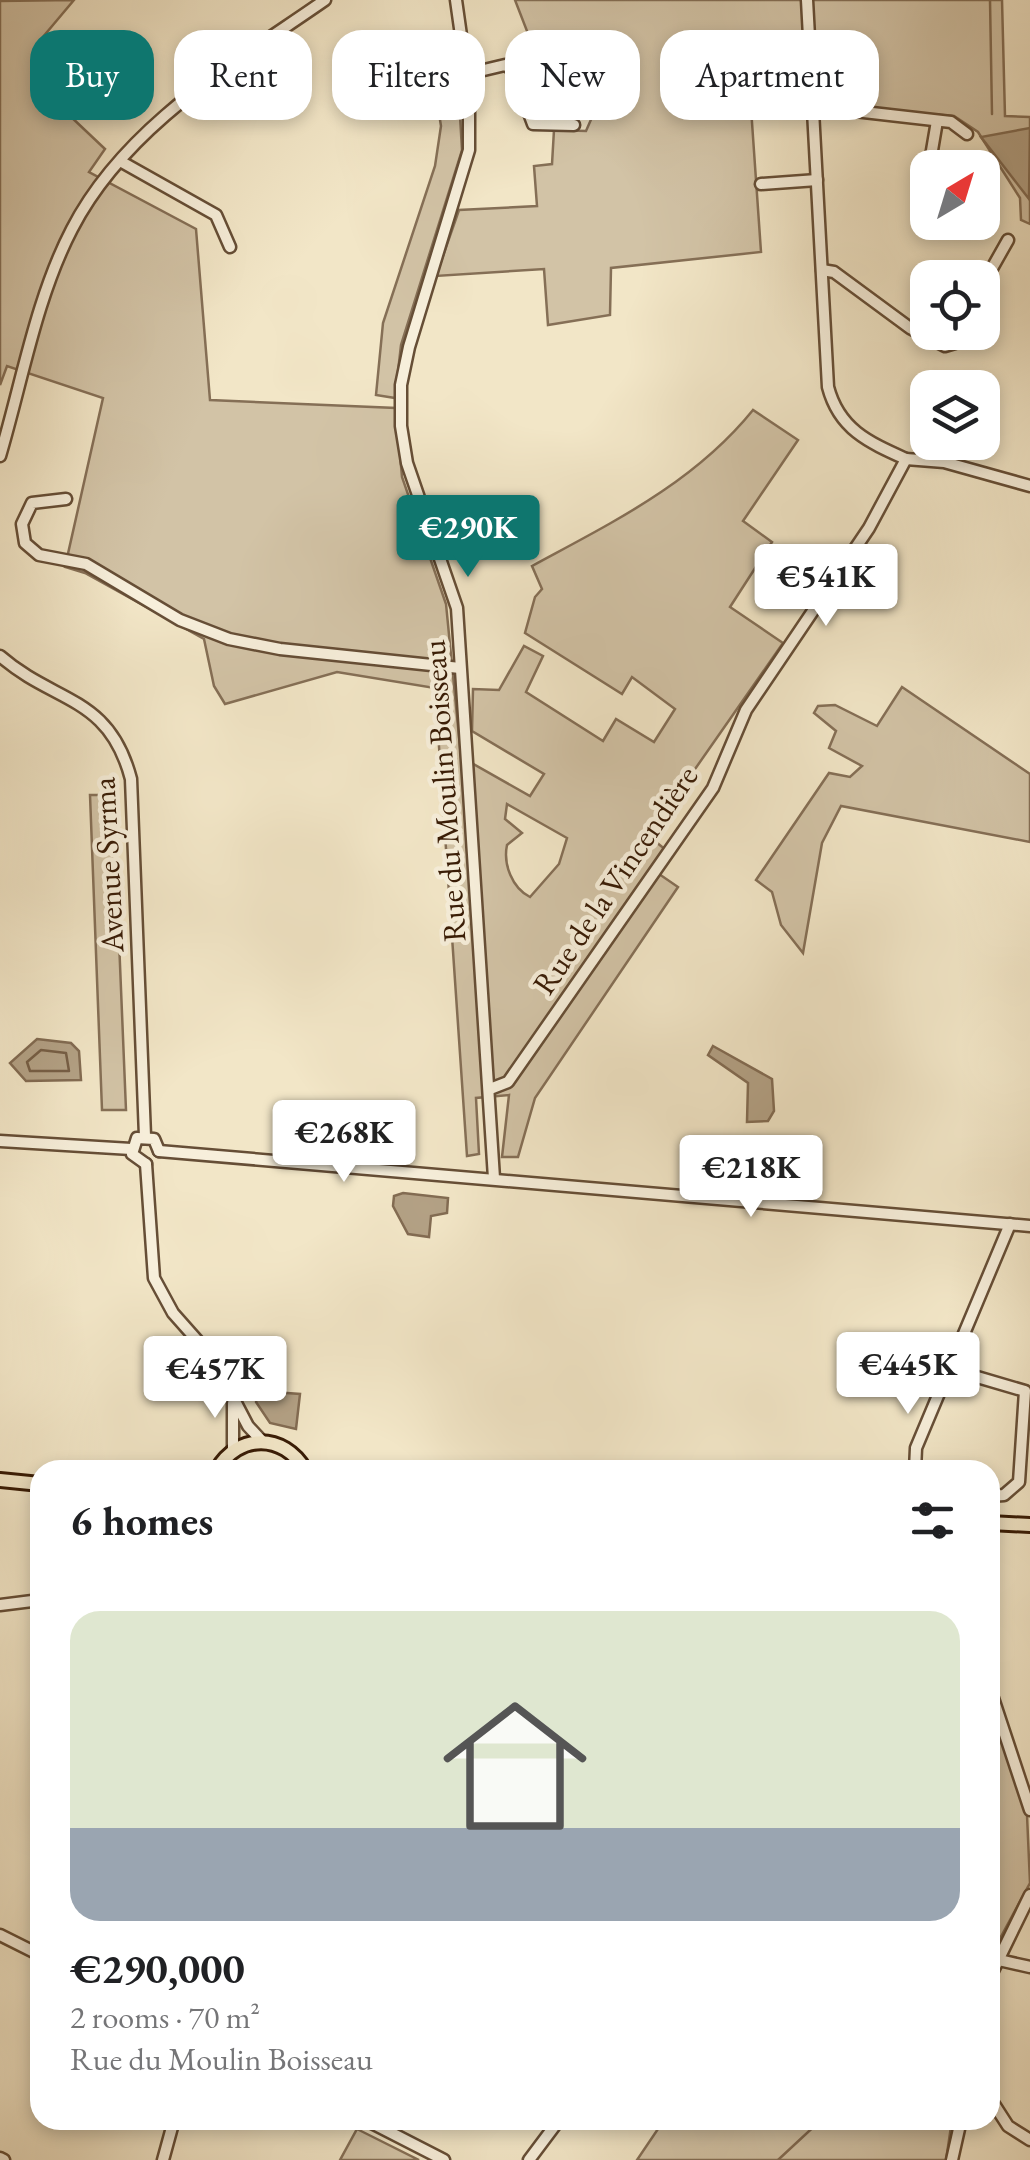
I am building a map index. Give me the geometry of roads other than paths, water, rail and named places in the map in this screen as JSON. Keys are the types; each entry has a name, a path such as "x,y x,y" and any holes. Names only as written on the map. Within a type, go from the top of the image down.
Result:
{"main road":[{"path":"225,1460 233,1450 262,1442 291,1452 297,1460"},
{"path":"0,1478 30,1480"},
{"path":"1000,1523 1030,1524"}],"street":[{"path":"0,456 58,261 74,224 120,161 178,104 325,0"},
{"name":"Rue du Moulin Boisseau","path":"456,0 460,30"},
{"path":"806,0 807,30"},
{"path":"485,70 505,65 513,70 532,124"},
{"path":"879,114 951,122 967,134"},
{"name":"Rue du Moulin Boisseau","path":"468,120 469,150 401,384 407,462 457,608 490,1089 489,1177"},
{"path":"812,120 822,270 822,338 834,411 844,425 906,460 944,462 1030,486"},
{"path":"933,150 937,121"},
{"path":"520,124 574,124"},
{"path":"120,161 216,215 230,247"},
{"path":"761,184 817,180"},
{"path":"997,260 1008,240"},
{"path":"822,270 834,272 910,328"},
{"name":"Rue de la Vincendière","path":"490,1089 508,1082 712,788 746,710 869,528 906,460"},
{"path":"66,499 32,503 22,524 24,542 39,556 86,564 180,620 228,639 280,649 460,668"},
{"name":"Avenue Syrma","path":"0,656 96,714 126,760 131,779 145,1136"},
{"path":"146,1164 134,1158 134,1141 145,1136 154,1139 159,1151"},
{"path":"0,1141 131,1149"},
{"path":"262,1442 248,1426 212,1356 173,1313 154,1278 146,1164 159,1151 1030,1226"},
{"path":"915,1460 916,1448 1010,1224"},
{"path":"950,1369 1025,1392 1019,1482 1000,1495"},
{"path":"232,1392 236,1426 233,1450"},
{"path":"0,1606 30,1602"},
{"path":"1000,1719 1030,1810"},
{"path":"1000,1956 1030,1896"},
{"path":"0,1936 30,1950"},
{"path":"1000,1960 1030,1966"},
{"path":"1000,2114 1008,2126 1030,2140"},
{"path":"163,2160 171,2130"},
{"path":"386,2130 444,2160"},
{"path":"529,2160 552,2130"},
{"path":"952,2160 959,2130"}],"water":[{"path":"1030,128 1029,199 1000,162 1000,150 991,150 981,137"},
{"path":"37,1039 71,1043 79,1051 81,1080 26,1081 10,1063"},
{"path":"713,1046 772,1079 774,1111 768,1121 747,1122 748,1083 708,1055"},
{"path":"403,1193 448,1198 447,1213 431,1216 429,1237 408,1234 393,1206 394,1196"},
{"path":"259,1391 300,1394 296,1429 270,1423 256,1402"}],"waterway":[{"path":"990,0 992,114"},
{"path":"778,2160 810,2130"}]}
